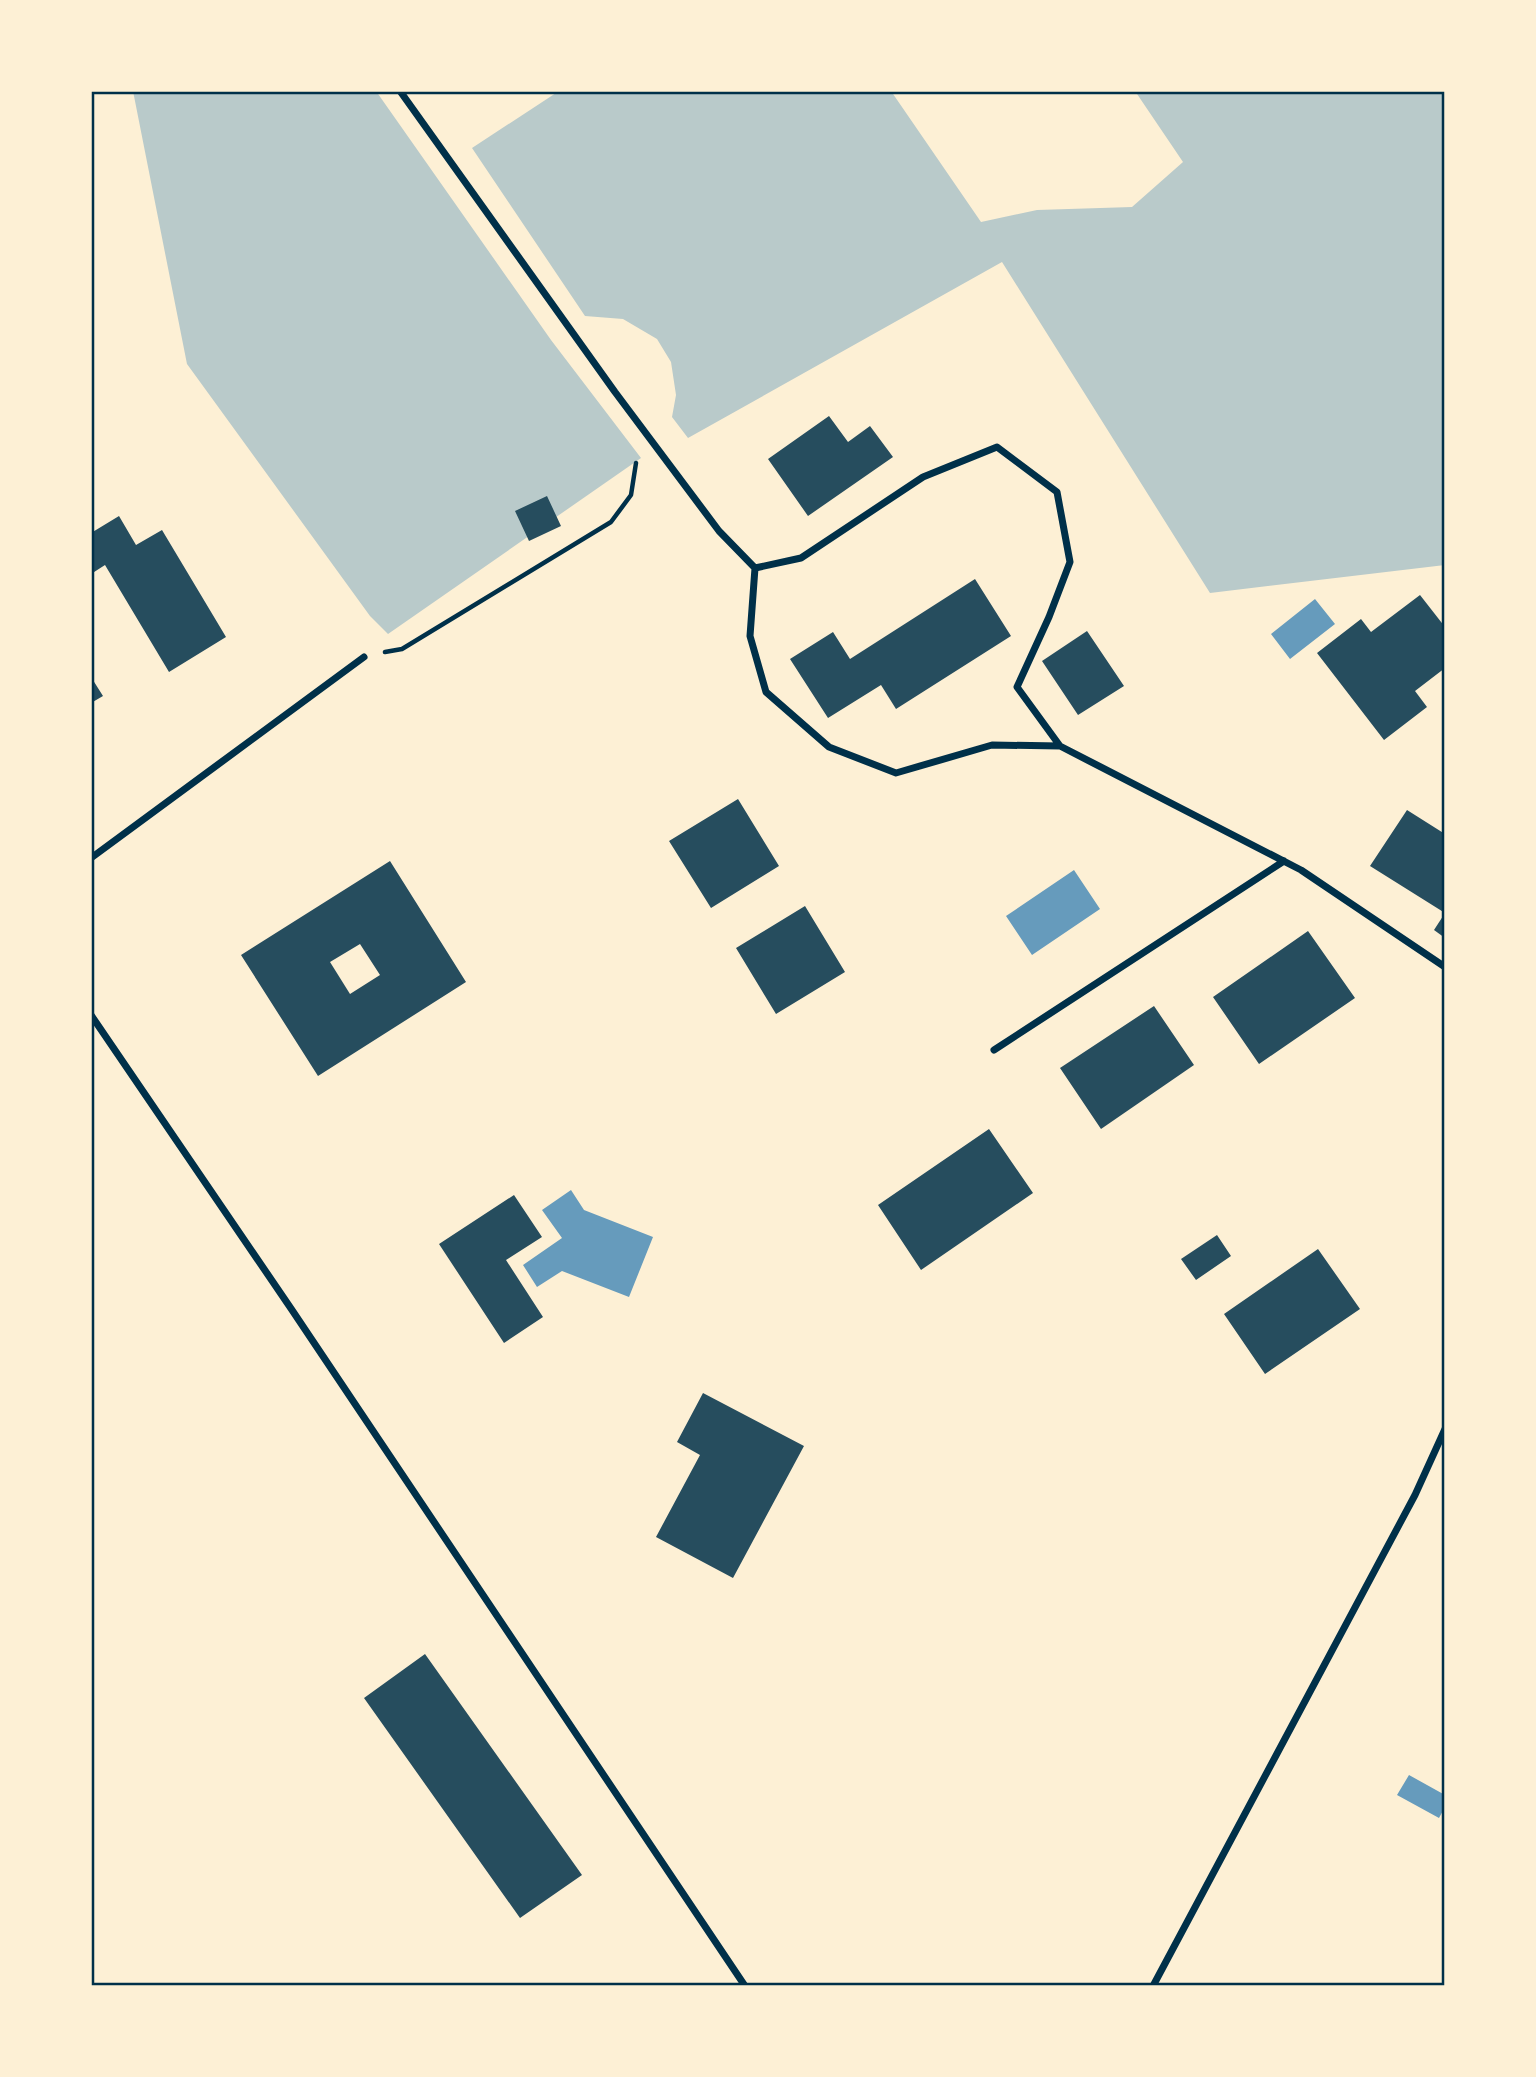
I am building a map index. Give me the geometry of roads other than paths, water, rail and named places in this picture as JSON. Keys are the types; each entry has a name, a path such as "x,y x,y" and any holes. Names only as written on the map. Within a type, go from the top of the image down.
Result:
{"street":[{"path":"400,91 671,467 719,531 755,568 750,636 766,692 828,747 896,773 992,745 1060,746 1301,870 1445,967"},
{"path":"755,568 801,558 923,477 997,447 1057,492 1070,562 1049,617 1017,687 1060,746"},
{"path":"91,858 364,657"},
{"path":"994,1050 1284,861"},
{"path":"91,1015 745,1986"},
{"path":"1153,1986 1415,1495 1445,1429"}],"water":[{"path":"1315,599 1335,624 1290,659 1271,634"},
{"path":"1074,870 1100,909 1032,955 1006,916"},
{"path":"571,1190 584,1210 653,1237 629,1297 562,1271 537,1287 523,1265 562,1238 542,1210"},
{"path":"1409,1775 1445,1795 1445,1807 1439,1818 1397,1795"}]}
